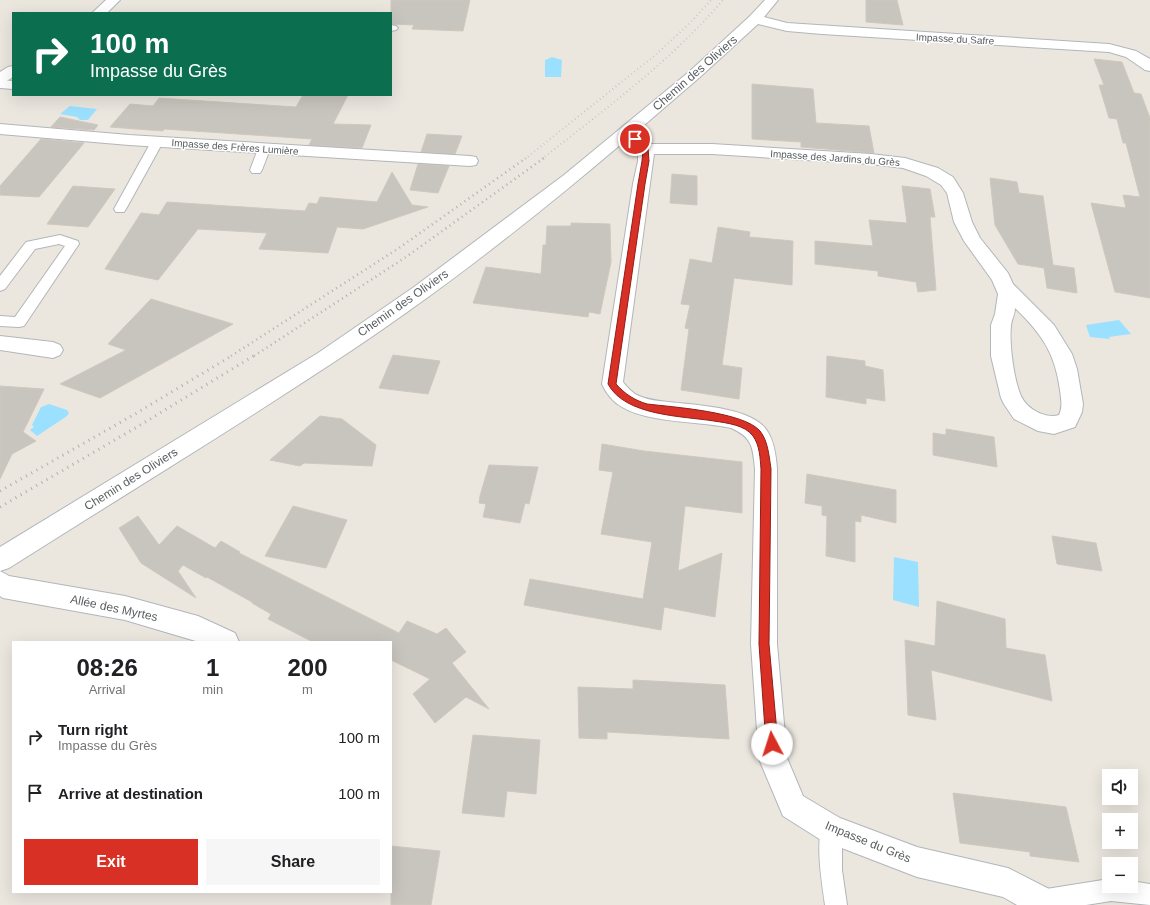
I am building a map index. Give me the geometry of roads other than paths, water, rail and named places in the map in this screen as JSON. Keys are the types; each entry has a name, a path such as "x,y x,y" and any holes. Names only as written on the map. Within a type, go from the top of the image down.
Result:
{"street":[{"path":"100,12 114,0"},
{"name":"Chemin des Oliviers","path":"0,560 325,358 421,292 532,209 695,74 755,19 772,0"},
{"name":"Impasse du Safre","path":"755,19 787,27 822,30 1109,48 1121,50 1136,56 1150,67"},
{"path":"0,79 12,71"},
{"path":"0,84 12,85"},
{"name":"Impasse des Frères Lumière","path":"0,128 157,142 470,161"},
{"path":"624,133 635,139 646,149"},
{"name":"Impasse des Jardins du Grès","path":"646,149 712,149 871,159 905,163 932,172 947,181 955,194 963,222 973,241 1001,278 1004,287 1007,294 1005,314 1001,325 1001,356 1011,398 1021,413 1038,422 1054,425 1067,421 1073,409 1067,366 1060,348 1042,323 1004,287"},
{"name":"Impasse du Grès","path":"646,149 646,161 641,184 612,384 620,394 632,403 647,407 731,420 748,426 757,434 764,450 766,469 764,644 773,759 793,806 831,830 917,862 1008,883 1042,903"},
{"path":"0,343 53,350"},
{"name":"Allée des Myrtes","path":"0,583 3,586 125,608 198,628 224,641"}],"lane":[{"path":"120,209 157,142"},
{"path":"256,170 264,149"},
{"path":"0,286 31,245 60,239 73,244 19,322 0,320"},
{"path":"831,830 831,870 836,905"},
{"path":"1042,903 1111,890 1150,895"}],"water":[{"path":"552,57 562,60 561,77 545,77 545,60"},
{"path":"70,106 97,109 88,120 80,120 77,117 60,114"},
{"path":"1119,320 1131,334 1109,337 1110,339 1090,337 1086,325"},
{"path":"49,404 67,410 69,413 67,416 37,436 30,430 34,427 32,425 41,407"},
{"path":"894,557 918,562 919,607 893,600"}],"railway":[{"path":"525,159 653,57 689,24 711,0"},
{"path":"542,159 637,84 682,44 723,0"},
{"path":"231,356 399,248 526,158"},
{"path":"254,356 406,257 544,158"},
{"path":"0,491 135,414 233,355"},
{"path":"0,507 137,427 255,355"}]}
